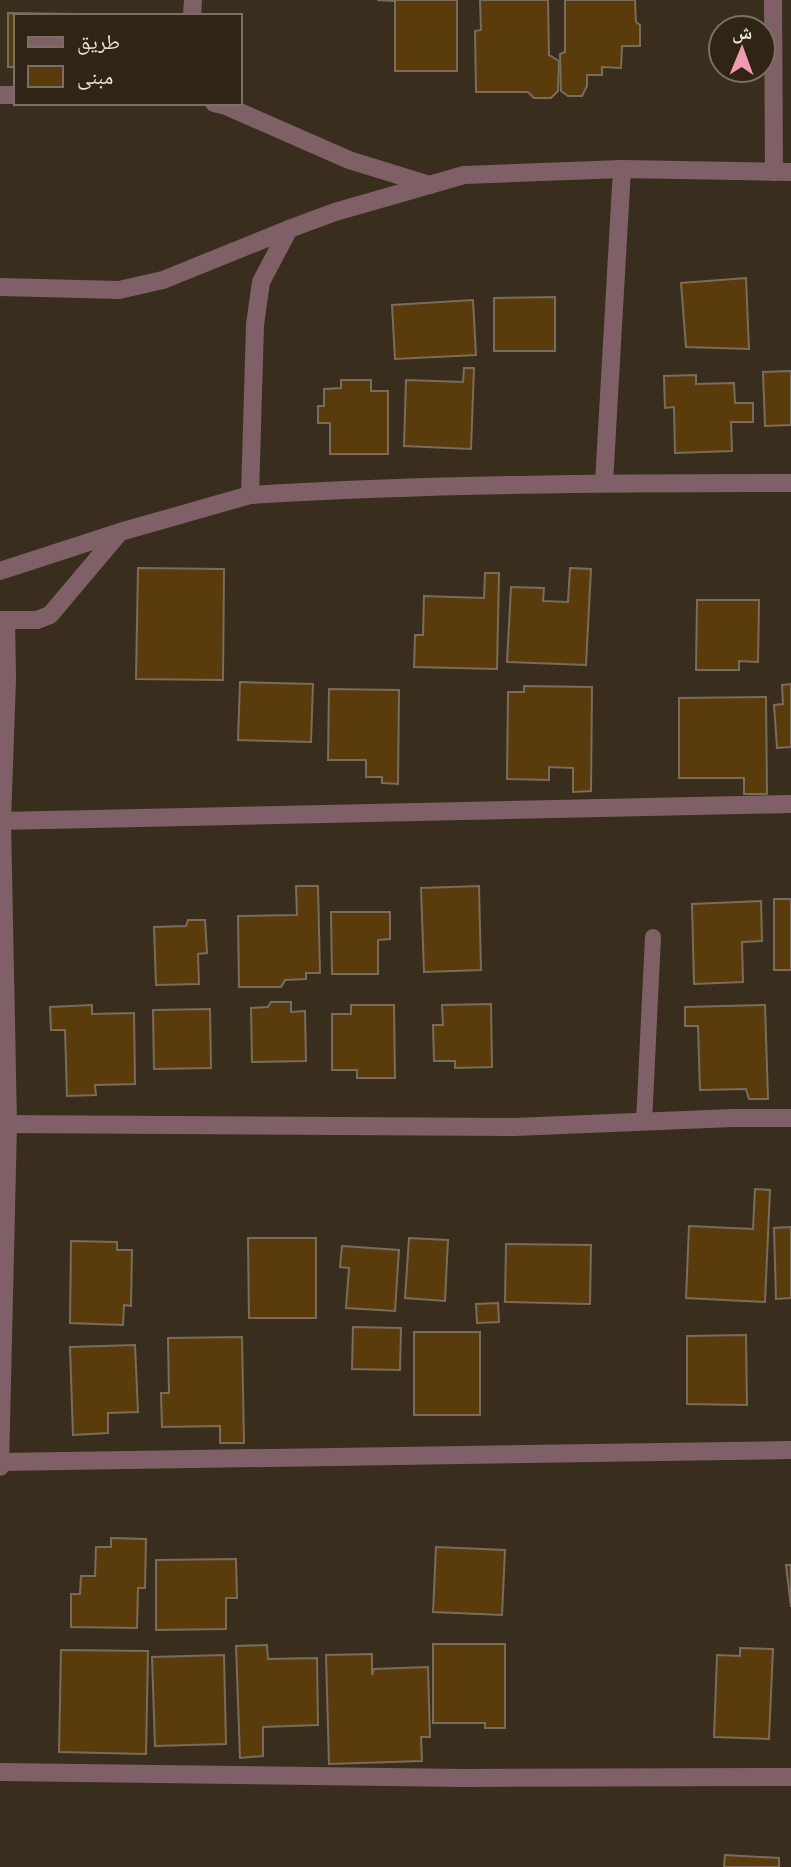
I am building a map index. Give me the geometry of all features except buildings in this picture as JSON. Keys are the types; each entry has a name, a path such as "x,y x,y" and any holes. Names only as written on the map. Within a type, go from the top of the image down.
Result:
{"street":[{"path":"0,287 119,290 163,280 335,212 464,176 622,169 783,172 773,0"},
{"path":"222,105 349,160 429,185"},
{"path":"604,482 622,169"},
{"path":"250,495 255,325 261,282 289,229"},
{"path":"0,571 120,532 250,495 351,489 604,482 791,483"},
{"path":"120,532 50,615 37,620 3,620 6,732 1,821 4,1124 0,1464 791,1450"},
{"path":"1,821 791,804"},
{"path":"4,1124 514,1127 791,1118"},
{"path":"0,1772 464,1778 791,1777"}],"lane":[{"path":"644,1122 653,936"}]}
